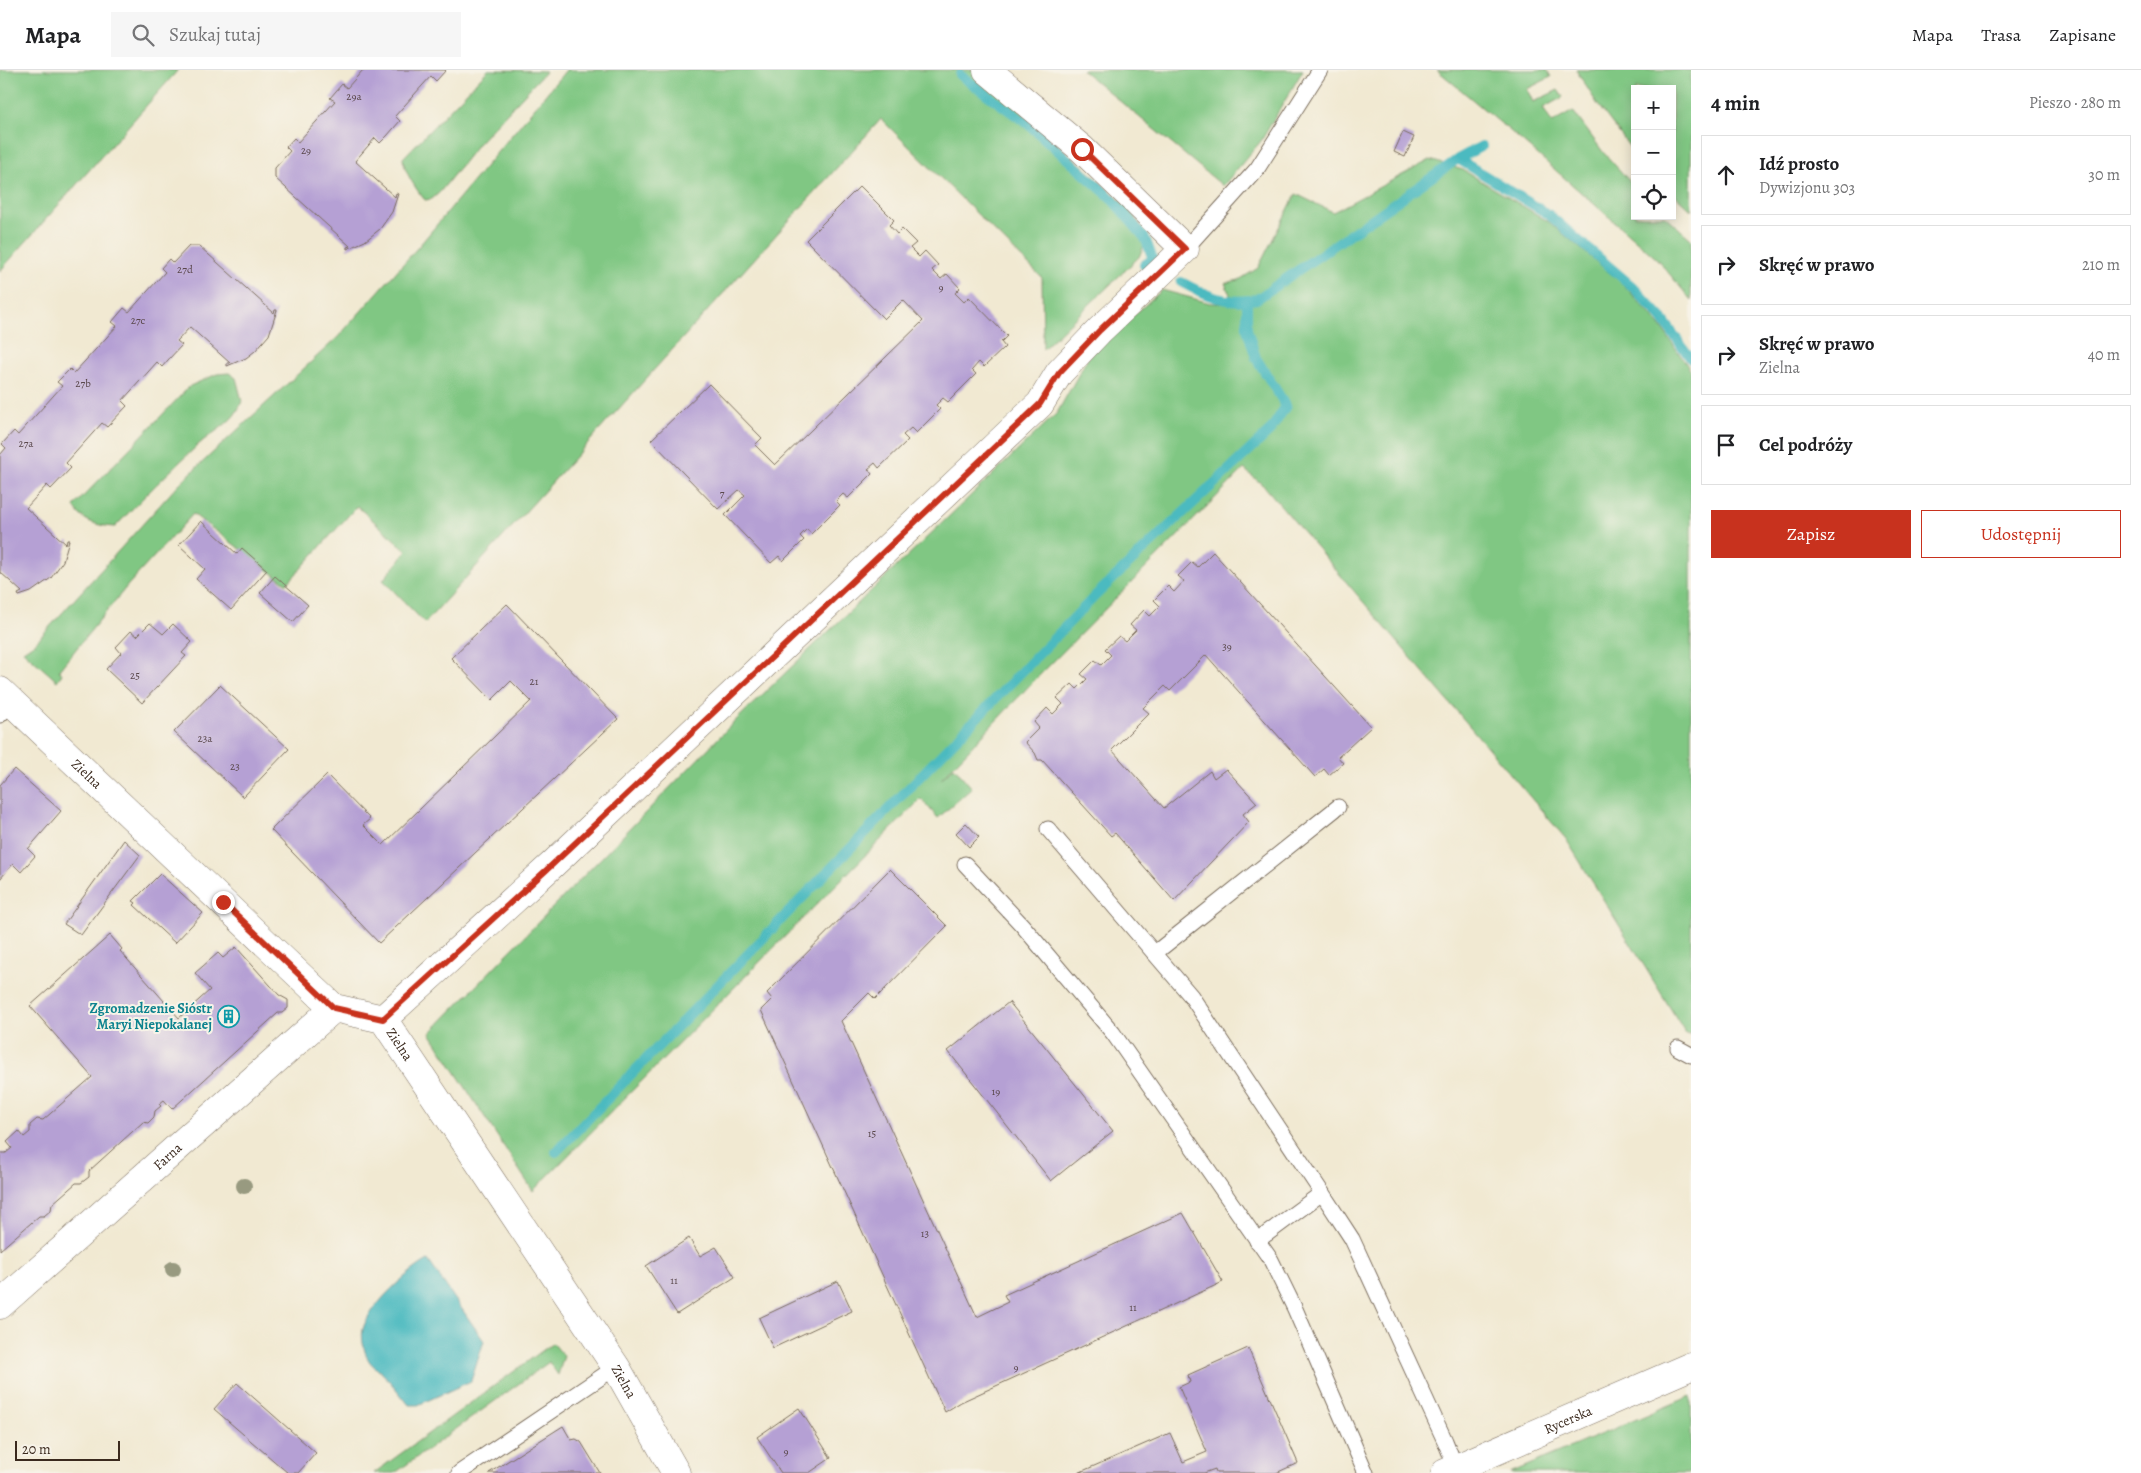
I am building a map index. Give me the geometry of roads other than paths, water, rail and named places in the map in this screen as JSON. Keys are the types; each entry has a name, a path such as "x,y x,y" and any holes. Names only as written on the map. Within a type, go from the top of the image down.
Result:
{"street":[{"path":"383,1019 561,857 1040,404 1059,373 1100,330 1185,249 1082,149 987,70"},
{"name":"Zielna","path":"4,702 334,1008 383,1019 616,1367 676,1473"},
{"name":"Farna","path":"0,1305 334,1008"},
{"name":"Rycerska","path":"1453,1471 1691,1366"}],"lane":[{"path":"1185,249 1257,169 1320,70"},
{"path":"1155,953 1338,807"},
{"path":"1048,829 1191,996 1352,1239 1453,1471"},
{"path":"965,864 1022,926 1113,1033 1271,1260 1295,1309 1366,1473"},
{"path":"1257,1241 1322,1193"},
{"path":"459,1473 616,1367"}],"water":[{"path":"428,1260 484,1341 471,1381 418,1405 409,1405 384,1375 369,1361 364,1348 362,1333 373,1310 390,1290 410,1272"}],"waterway":[{"path":"960,75 1029,125 1110,197 1145,238 1153,259 1144,265"},
{"path":"1181,282 1217,298 1236,301 1257,299 1458,159 1482,146"},
{"path":"1458,159 1548,214 1632,286 1662,318 1691,359"},
{"path":"556,1152 1096,595 1270,431 1286,406 1256,358 1247,329 1247,301"}],"place":[{"name":"Zgromadzenie Sióstr Maryi Niepokalanej","path":"228,1016"}]}
